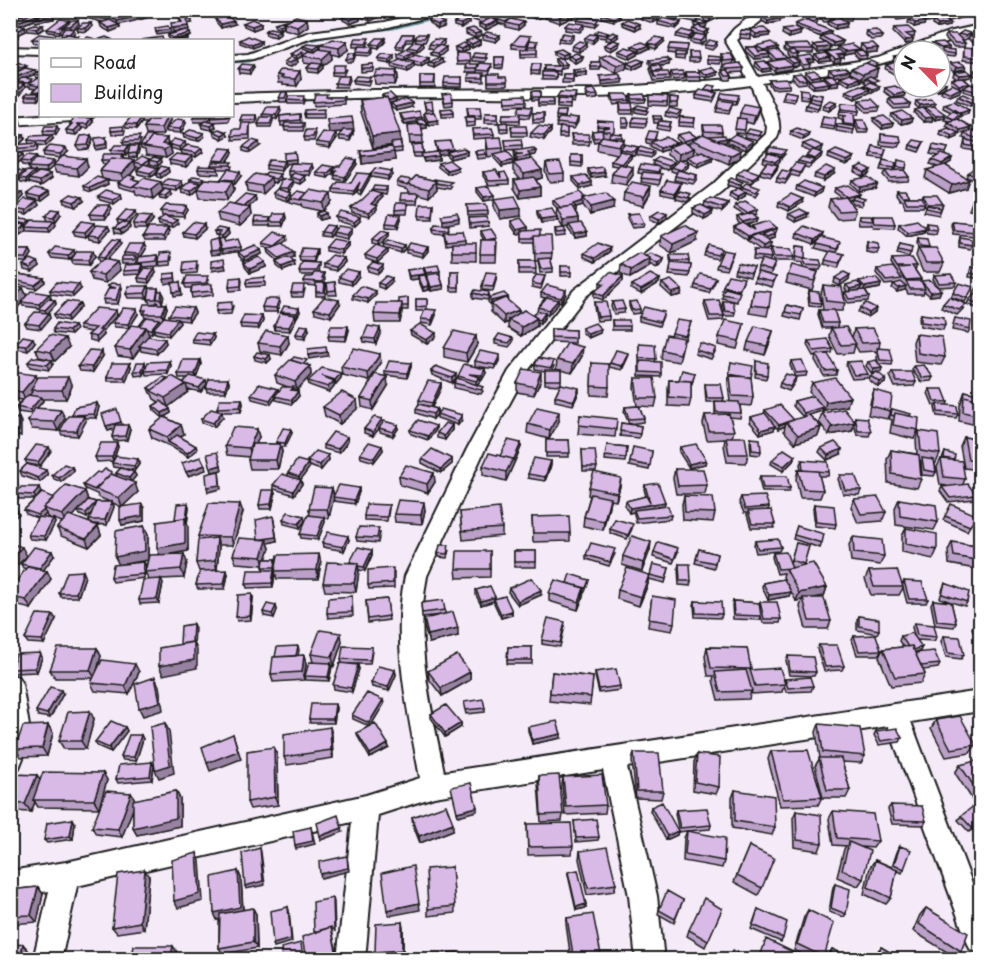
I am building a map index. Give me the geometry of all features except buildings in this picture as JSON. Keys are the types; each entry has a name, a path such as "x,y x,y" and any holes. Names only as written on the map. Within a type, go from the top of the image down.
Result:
{"street":[{"path":"234,58 249,57 310,35 385,26 449,10"},
{"path":"434,785 413,668 411,597 416,576 476,449 518,371 580,293 717,189 772,135 774,126 731,40 733,35 758,19 764,10"},
{"path":"940,39 981,28"},
{"path":"10,50 39,51"},
{"path":"234,98 304,93 615,90 754,83 892,57"},
{"path":"10,121 72,117"},
{"path":"10,684 19,738 10,760"},
{"path":"10,884 66,875 366,807 434,785 895,712 981,701"},
{"path":"895,712 974,901 981,939"},
{"path":"612,758 643,896 650,960"},
{"path":"351,960 366,807"},
{"path":"47,960 66,875"}],"waterway":[{"path":"234,62 248,61 293,44 328,36 393,28 463,10"}]}
